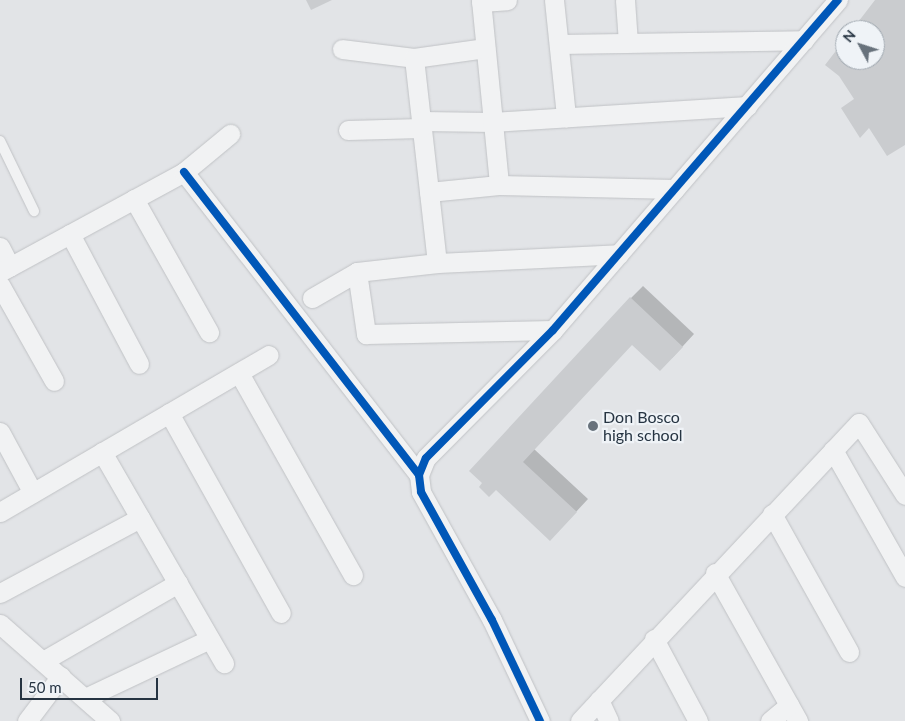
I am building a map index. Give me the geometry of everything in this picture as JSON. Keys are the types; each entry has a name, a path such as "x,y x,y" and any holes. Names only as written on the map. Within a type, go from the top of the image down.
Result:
{"street":[{"path":"499,185 481,1 507,0"},
{"path":"554,0 566,117"},
{"path":"625,0 628,43"},
{"path":"540,721 492,620 421,492 419,475 426,458 553,330 838,0"},
{"path":"559,44 804,40"},
{"path":"342,49 414,58 485,48"},
{"path":"414,58 437,263"},
{"path":"348,130 421,124 492,122 747,106"},
{"path":"0,247 5,270 184,172 230,134"},
{"path":"184,172 419,475"},
{"path":"429,192 499,185 675,189"},
{"path":"134,199 209,332"},
{"path":"70,234 138,364"},
{"path":"312,298 358,272 437,263 618,254"},
{"path":"358,272 366,334 553,330"},
{"path":"0,285 54,381"},
{"path":"0,512 268,356"},
{"path":"239,373 353,575"},
{"path":"169,413 280,613"},
{"path":"580,721 715,573 859,423 905,495"},
{"path":"0,432 33,493"},
{"path":"832,450 905,577"},
{"path":"102,452 224,663"},
{"path":"772,514 849,652"},
{"path":"0,593 140,518"},
{"path":"715,573 794,713 770,721"},
{"path":"44,661 178,583"},
{"path":"0,624 110,721"},
{"path":"85,698 210,639"},
{"path":"654,640 698,721"},
{"path":"27,721 60,676"},
{"path":"599,700 610,721"}],"lane":[{"path":"0,141 34,211"}],"building":[{"path":"306,0 332,0 311,10"},
{"path":"875,0 905,0 905,145 887,156 869,128 860,138 841,108 854,99 839,76 825,65 835,52 835,70 885,70 885,20 860,20"},
{"path":"630,297 683,347 660,371 632,345 523,462 577,512 550,541 496,490 489,497 479,487 482,483 469,471"}],"cycle path":[{"path":"419,475 426,458 553,330 838,0"},
{"path":"184,172 419,475 421,492 492,620 540,721"}],"place":[{"name":"Don Bosco high school","path":"593,426"}]}
